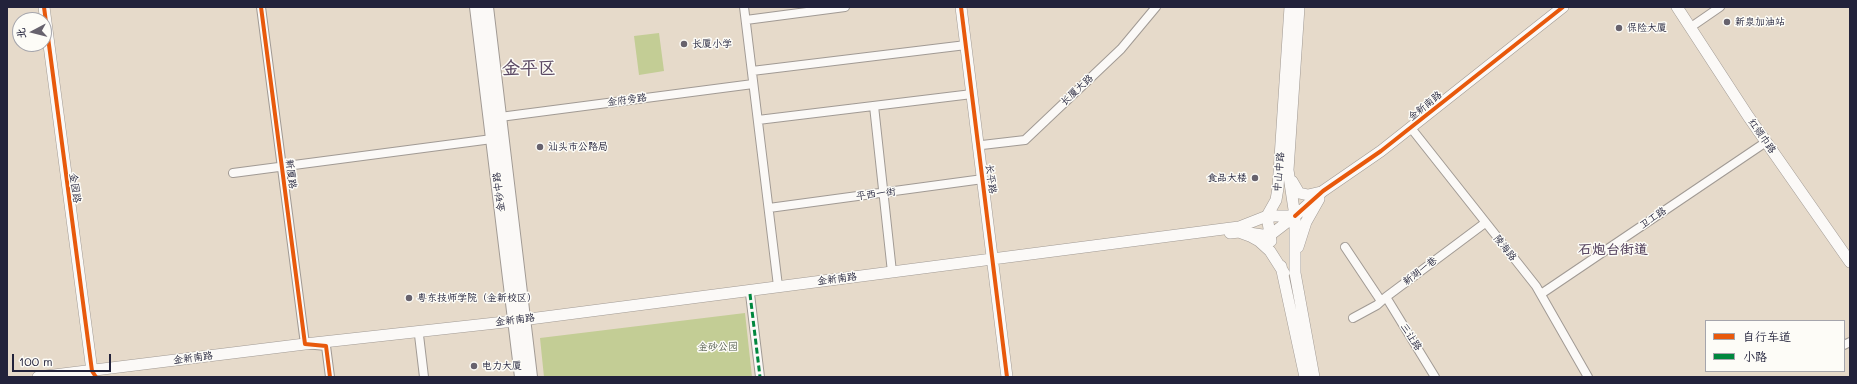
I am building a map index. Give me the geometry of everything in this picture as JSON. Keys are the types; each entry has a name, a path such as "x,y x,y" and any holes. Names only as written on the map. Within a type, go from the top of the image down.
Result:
{"main road":[{"name":"金园路","path":"44,7 94,374"},
{"name":"金砂中路","path":"476,7 492,139 519,322 531,377"},
{"name":"金砂中路","path":"487,7 500,117 519,322 522,377"},
{"name":"长平路","path":"961,7 995,261"},
{"name":"长平路","path":"965,7 1008,377"},
{"name":"中山中路","path":"1290,7 1278,188 1276,200 1267,216 1269,236 1289,273 1314,377"},
{"name":"中山中路","path":"1299,7 1288,170 1295,216 1289,273 1305,377"},
{"name":"金新南路","path":"38,377 94,374 750,294 1239,229 1267,216 1295,216 1323,191 1349,174 1411,128 1564,7"},
{"name":"红领巾路","path":"1677,7 1766,142 1850,262"},
{"path":"1288,170 1295,189 1299,194 1308,195 1323,191"},
{"path":"1239,229 1256,216 1278,188"},
{"path":"1239,229 1270,251 1289,273 1296,257 1306,222 1323,191"},
{"path":"1239,229 1269,236 1295,216"},
{"name":"金新南路","path":"78,377 305,344 519,322 778,286 995,261"}],"street":[{"name":"新厦路","path":"261,7 305,344"},
{"path":"744,7 778,286"},
{"path":"746,20 845,7"},
{"name":"长厦大路","path":"982,145 1025,140 1121,49 1156,7"},
{"path":"1691,27 1720,7"},
{"path":"752,71 966,45"},
{"name":"金府旁路","path":"500,117 753,84"},
{"path":"758,120 972,94"},
{"path":"874,106 892,272"},
{"name":"陵海路","path":"1411,128 1541,294 1588,377"},
{"path":"233,173 492,139"},
{"name":"卫工路","path":"1541,294 1766,142"},
{"name":"平西一街","path":"769,208 983,179"},
{"name":"新湖一巷","path":"1353,318 1377,305 1485,223"},
{"name":"三让路","path":"1345,247 1384,299 1435,377"},
{"path":"750,294 760,377"},
{"path":"419,335 424,377"},
{"path":"305,344 326,346 330,377"}],"green space":[{"path":"659,33 664,71 639,75 634,36"},
{"name":"金砂公园","path":"745,313 752,377 544,377 540,338"}],"marked path":[{"path":"750,294 760,377"}],"cycle path":[{"path":"44,7 92,371 96,377"},
{"path":"261,7 305,344 326,346 330,377"},
{"path":"961,7 1007,377"},
{"path":"1295,216 1323,191 1381,151 1563,7"}],"place":[{"name":"新泉加油站","path":"1727,22"},
{"name":"保险大厦","path":"1619,28"},
{"name":"长厦小学","path":"684,44"},
{"name":"汕头市公路局","path":"540,147"},
{"name":"食品大楼","path":"1255,178"},
{"name":"粤东技师学院（金新校区）","path":"409,298"},
{"name":"电力大厦","path":"474,366"}],"district":[{"name":"金平区","path":"529,68"},
{"name":"石炮台街道","path":"1613,250"}]}
